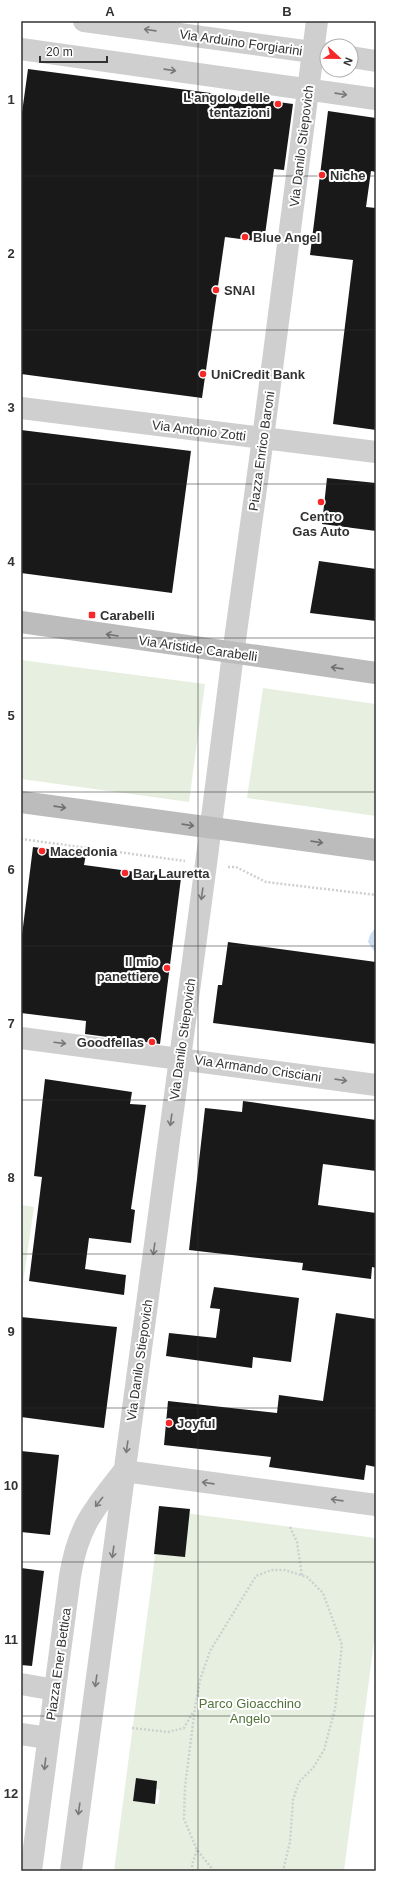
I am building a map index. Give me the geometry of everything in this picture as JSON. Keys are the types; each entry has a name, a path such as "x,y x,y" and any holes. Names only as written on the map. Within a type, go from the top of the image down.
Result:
{"street":[{"name":"Via Arduino Forgiarini","path":"84,21 319,53"},
{"name":"Via Danilo Stiepovich","path":"317,21 319,42"},
{"path":"21,49 376,99"},
{"name":"Via Danilo Stiepovich","path":"285,272 308,89 319,56"},
{"path":"359,58 376,60"},
{"name":"Piazza Enrico Baroni","path":"239,607 285,272"},
{"name":"Via Antonio Zotti","path":"21,408 376,452"},
{"name":"Via Danilo Stiepovich","path":"124,1471 239,607"},
{"name":"Via Aristide Carabelli","path":"21,622 232,654 376,673"},
{"path":"21,802 376,850"},
{"name":"Via Armando Crisciani","path":"21,1038 376,1085"},
{"path":"70,1871 124,1471 376,1505"},
{"name":"Piazza Ener Bettica","path":"30,1871 75,1551 89,1517 124,1471"},
{"path":"21,1684 55,1690"},
{"path":"21,1734 48,1738"}],"path":[{"path":"290,1527 297,1542 302,1576"},
{"path":"214,1871 197,1850 184,1819 194,1710 200,1680 210,1651 256,1576 271,1570 285,1570 307,1577 323,1594 342,1645 335,1709 324,1750 313,1768 299,1782 293,1800 290,1842 283,1871"},
{"path":"132,1728 168,1732 184,1728 194,1710"},
{"path":"193,1871 192,1865 197,1850"}],"green space":[{"path":"21,660 205,684 189,802 21,779"},
{"path":"263,688 376,704 376,816 247,798"},
{"path":"21,1205 34,1207 21,1296"},
{"name":"Parco Gioacchino Angelo","path":"161,1510 376,1538 376,1627 344,1871 114,1871","holes":["136,1778 157,1781 156,1789 160,1790 158,1804 133,1801"]}],"water":[{"path":"376,927 376,954 368,942 370,935"}],"building":[{"path":"28,69 293,104 284,170 274,169 264,242 225,237 202,398 21,374 21,120"},
{"path":"328,111 376,118 376,172 371,171 366,207 376,208 376,430 333,424 353,260 310,255"},
{"path":"21,430 191,451 172,593 21,573"},
{"path":"327,478 376,483 376,531 322,524"},
{"path":"319,561 376,569 376,621 310,613"},
{"path":"33,847 86,854 84,865 181,878 160,1044 85,1034 86,1021 21,1013 21,943"},
{"path":"228,942 376,962 376,1044 213,1023 218,985 222,985"},
{"path":"45,1079 132,1092 130,1104 146,1105 131,1209 135,1210 131,1243 89,1238 85,1269 126,1275 124,1295 29,1281 42,1177 34,1176"},
{"path":"243,1101 376,1120 376,1171 323,1164 318,1205 376,1213 376,1268 372,1267 371,1279 302,1270 303,1263 189,1250 205,1108 242,1112"},
{"path":"214,1287 299,1298 291,1362 253,1357 252,1368 166,1356 169,1333 216,1338 220,1309 210,1308"},
{"path":"336,1313 376,1319 376,1467 366,1465 364,1480 269,1467 271,1457 164,1445 168,1401 277,1413 279,1395 323,1401"},
{"path":"21,1317 117,1327 104,1428 21,1417"},
{"path":"21,1451 59,1455 50,1535 21,1532"},
{"path":"159,1506 190,1509 185,1557 154,1554"},
{"path":"21,1568 44,1571 32,1666 21,1665"},
{"path":"136,1778 157,1781 155,1804 133,1801"}],"place":[{"name":"L'angolo delle tentazioni","path":"278,104"},
{"name":"Niche","path":"322,175"},
{"name":"Blue Angel","path":"245,237"},
{"name":"SNAI","path":"216,290"},
{"name":"UniCredit Bank","path":"203,374"},
{"name":"Centro Gas Auto","path":"321,502"},
{"name":"Carabelli","path":"92,615"},
{"name":"Macedonia","path":"42,851"},
{"name":"Bar Lauretta","path":"125,873"},
{"name":"Il mio panettiere","path":"167,968"},
{"name":"Goodfellas","path":"152,1042"},
{"name":"Joyful","path":"169,1423"}]}
